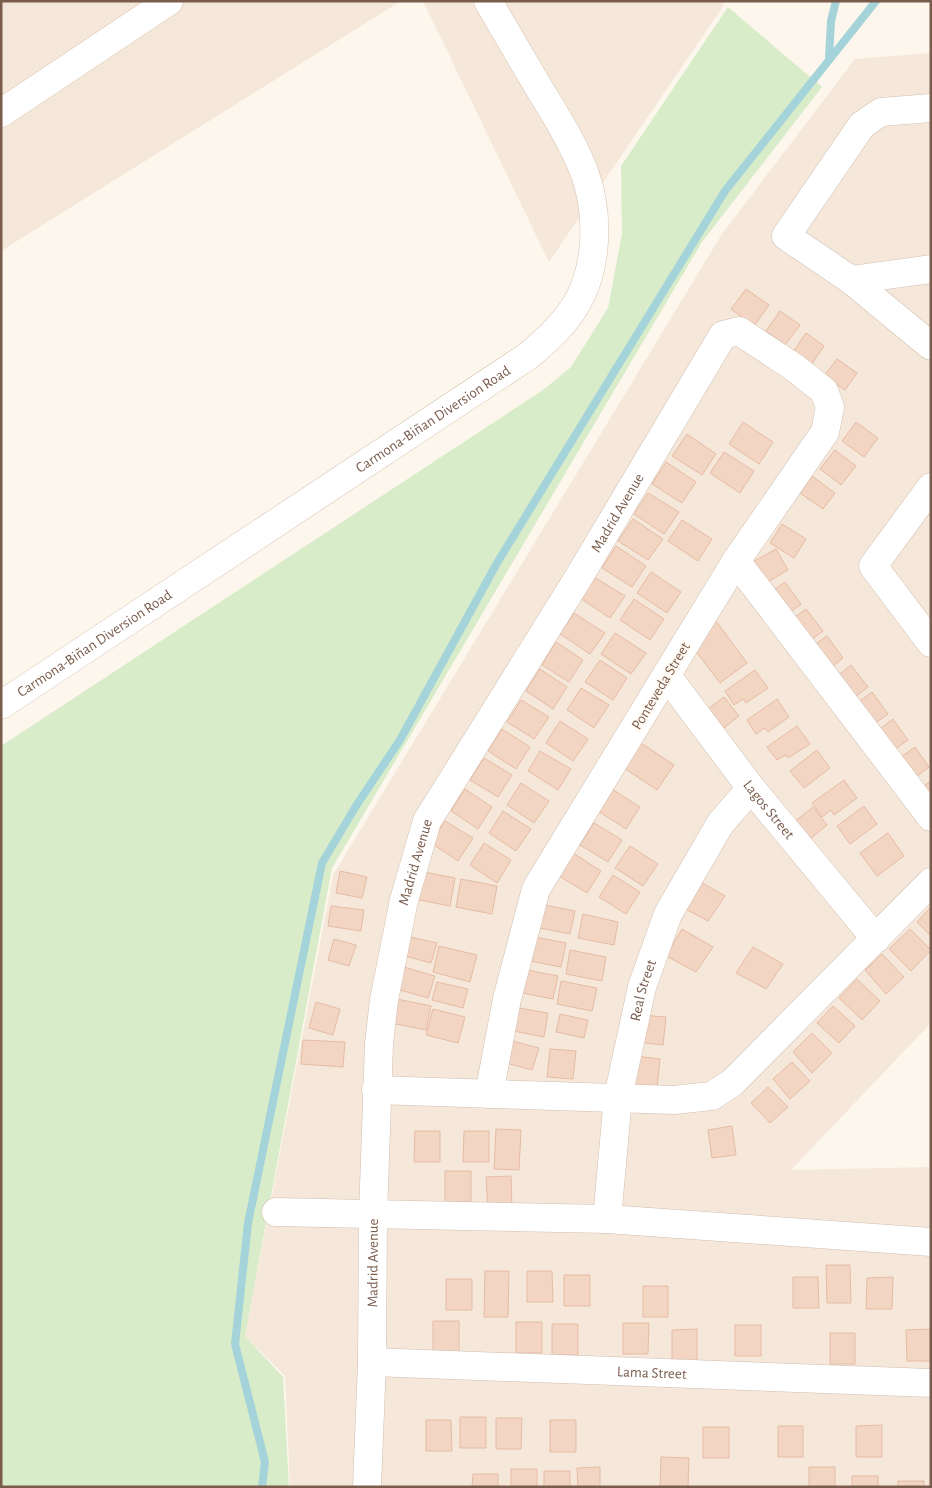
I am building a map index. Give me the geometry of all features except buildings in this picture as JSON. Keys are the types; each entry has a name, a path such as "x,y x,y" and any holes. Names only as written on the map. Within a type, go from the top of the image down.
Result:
{"street":[{"path":"1,113 169,1"},
{"name":"Carmona-Biñan Diversion Road","path":"1,705 528,356 546,341 576,304 586,281 594,236 590,194 585,175 568,136 488,1"},
{"path":"931,108 881,112 862,125 786,236 851,280 931,346"},
{"path":"851,280 931,269"},
{"name":"Ponteveda Street","path":"489,1094 507,999 536,889 668,676 736,561 825,432 830,408 824,391 795,368 739,332"},
{"name":"Madrid Avenue","path":"367,1487 372,1362 376,1090 384,1000 404,900 427,821 582,572 723,335 739,332"},
{"path":"931,486 873,566 931,643"},
{"path":"736,561 931,817"},
{"name":"Lagos Street","path":"668,676 751,788 876,940"},
{"name":"Real Street","path":"607,1219 618,1097 642,988 668,914 720,824 751,788"},
{"path":"376,1090 674,1100 712,1096 733,1082 876,940 931,882"},
{"path":"276,1212 607,1219 931,1242"},
{"name":"Lama Street","path":"372,1362 931,1383"}],"shaded area":[{"path":"1,1 401,1 1,251"},
{"path":"423,1 721,1 724,5 549,262"},
{"path":"931,53 931,1023 791,1170 931,1167 931,1487 290,1487 285,1376 245,1336 333,875 722,234 855,59"}],"green space":[{"path":"728,7 822,87 702,242 332,868 245,1336 283,1377 289,1487 1,1487 1,746 543,390 571,367 608,308 622,234 621,166"}],"waterway":[{"path":"829,58 831,21 836,1"},
{"path":"262,1487 265,1462 235,1344 248,1223 322,863 356,806 400,740 497,563 725,191 876,1"}]}
